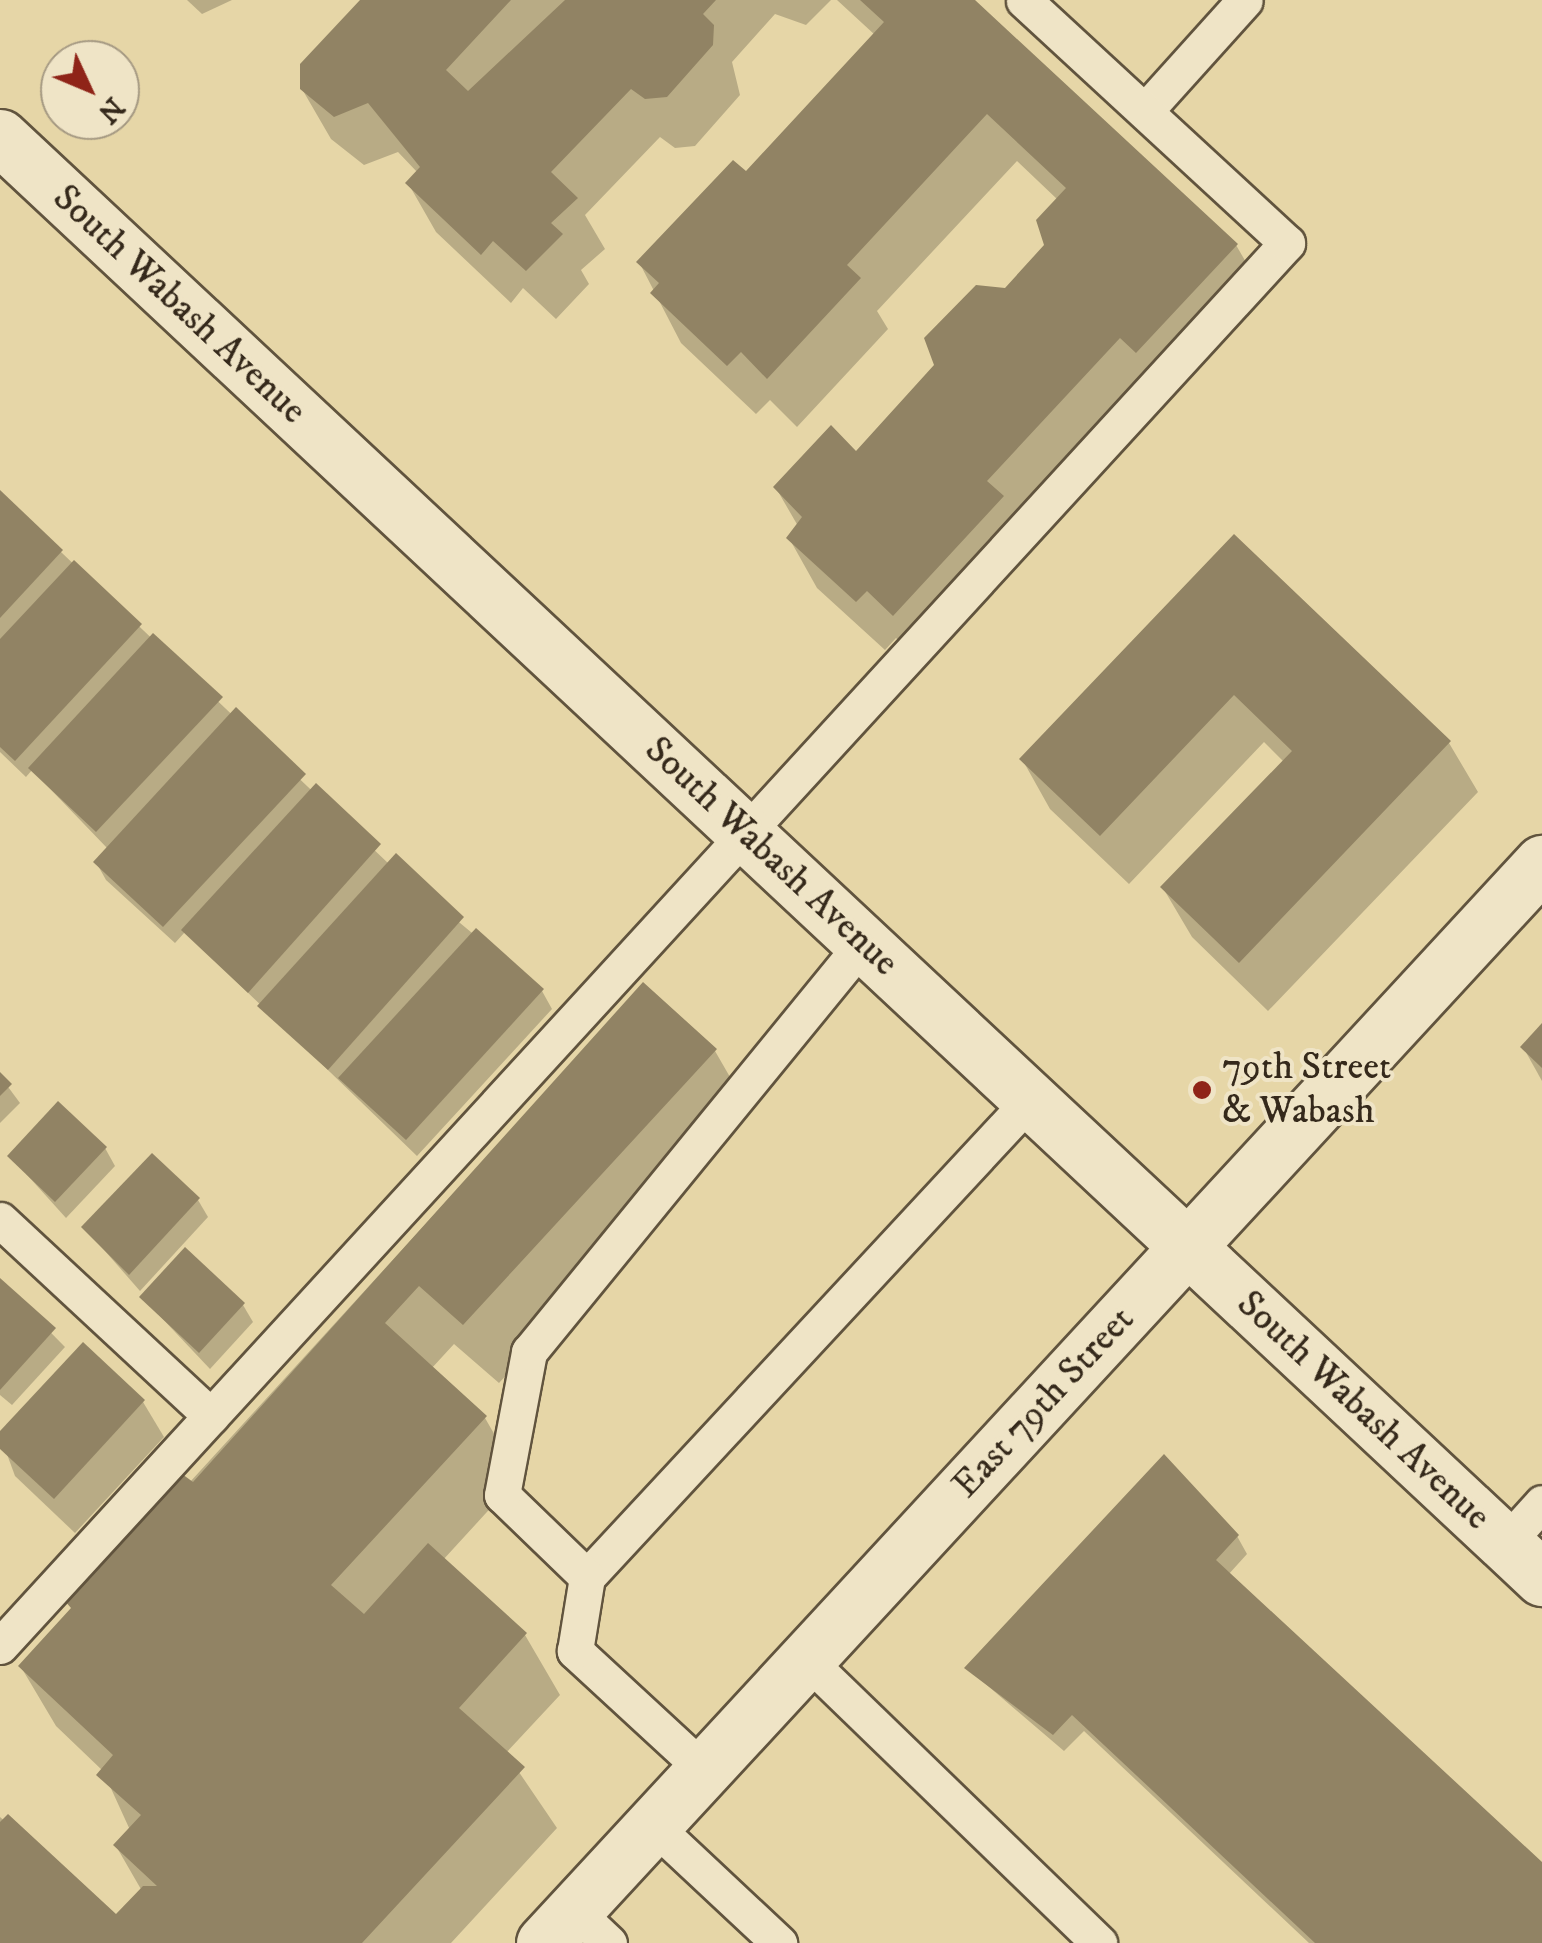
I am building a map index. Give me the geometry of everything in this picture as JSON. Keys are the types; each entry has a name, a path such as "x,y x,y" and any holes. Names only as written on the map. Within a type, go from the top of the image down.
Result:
{"street":[{"name":"South Wabash Avenue","path":"0,138 1524,1561"},
{"name":"East 79th Street","path":"576,1932 653,1825 1542,863"}],"lane":[{"path":"0,1646 1287,243 1024,0"},
{"path":"1145,111 1245,0"},
{"path":"587,1578 502,1495 529,1352 863,943"},
{"path":"704,1770 575,1650 587,1578 1030,1099"},
{"path":"0,1220 211,1416"},
{"path":"1524,1561 1542,1503"},
{"path":"807,1660 1099,1943"},
{"path":"653,1825 779,1943"}],"building":[{"path":"360,0 511,0 446,70 468,91 565,0 716,0 703,14 714,25 713,45 667,97 645,99 631,89 551,172 578,198 551,223 563,234 526,271 493,241 481,255 405,183 420,167 368,103 334,117 300,89 300,64"},
{"path":"860,0 975,0 1238,244 1136,353 1120,338 987,481 1004,496 893,616 867,591 856,602 786,538 802,517 773,487 831,425 856,451 934,365 924,338 976,285 1005,288 1044,245 1036,220 1066,188 987,114 847,265 861,278 767,379 741,352 727,366 650,293 659,283 636,262 733,160 746,171 884,22"},
{"path":"0,490 63,550 0,618"},
{"path":"1234,534 1451,741 1239,963 1160,887 1292,751 1234,695 1100,836 1019,759"},
{"path":"74,560 142,624 15,761 0,747 0,639"},
{"path":"153,633 223,697 96,832 28,768"},
{"path":"236,707 306,774 163,927 93,862"},
{"path":"316,783 381,844 248,993 181,930"},
{"path":"396,853 464,917 328,1070 257,1006"},
{"path":"476,928 544,989 406,1140 338,1078"},
{"path":"643,982 717,1049 463,1325 419,1286 385,1323 487,1416 331,1585 364,1614 428,1543 527,1633 459,1708 525,1767 362,1943 0,1943 0,1822 8,1814 116,1914 143,1886 157,1886 113,1845 141,1815 96,1775 113,1755 18,1666 71,1608 65,1601 182,1474 193,1482"},
{"path":"1542,1023 1542,1068 1520,1047"},
{"path":"0,1072 12,1084 0,1096"},
{"path":"58,1101 107,1147 55,1202 7,1156"},
{"path":"152,1153 200,1198 129,1275 81,1227"},
{"path":"185,1247 245,1303 199,1353 139,1297"},
{"path":"0,1278 56,1328 0,1390"},
{"path":"83,1342 145,1400 54,1499 0,1449 0,1431"},
{"path":"1164,1454 1239,1535 1216,1560 1542,1862 1542,1943 1315,1943 1072,1715 1053,1735 964,1668"}],"place":[{"name":"79th Street & Wabash","path":"1202,1090"}]}
